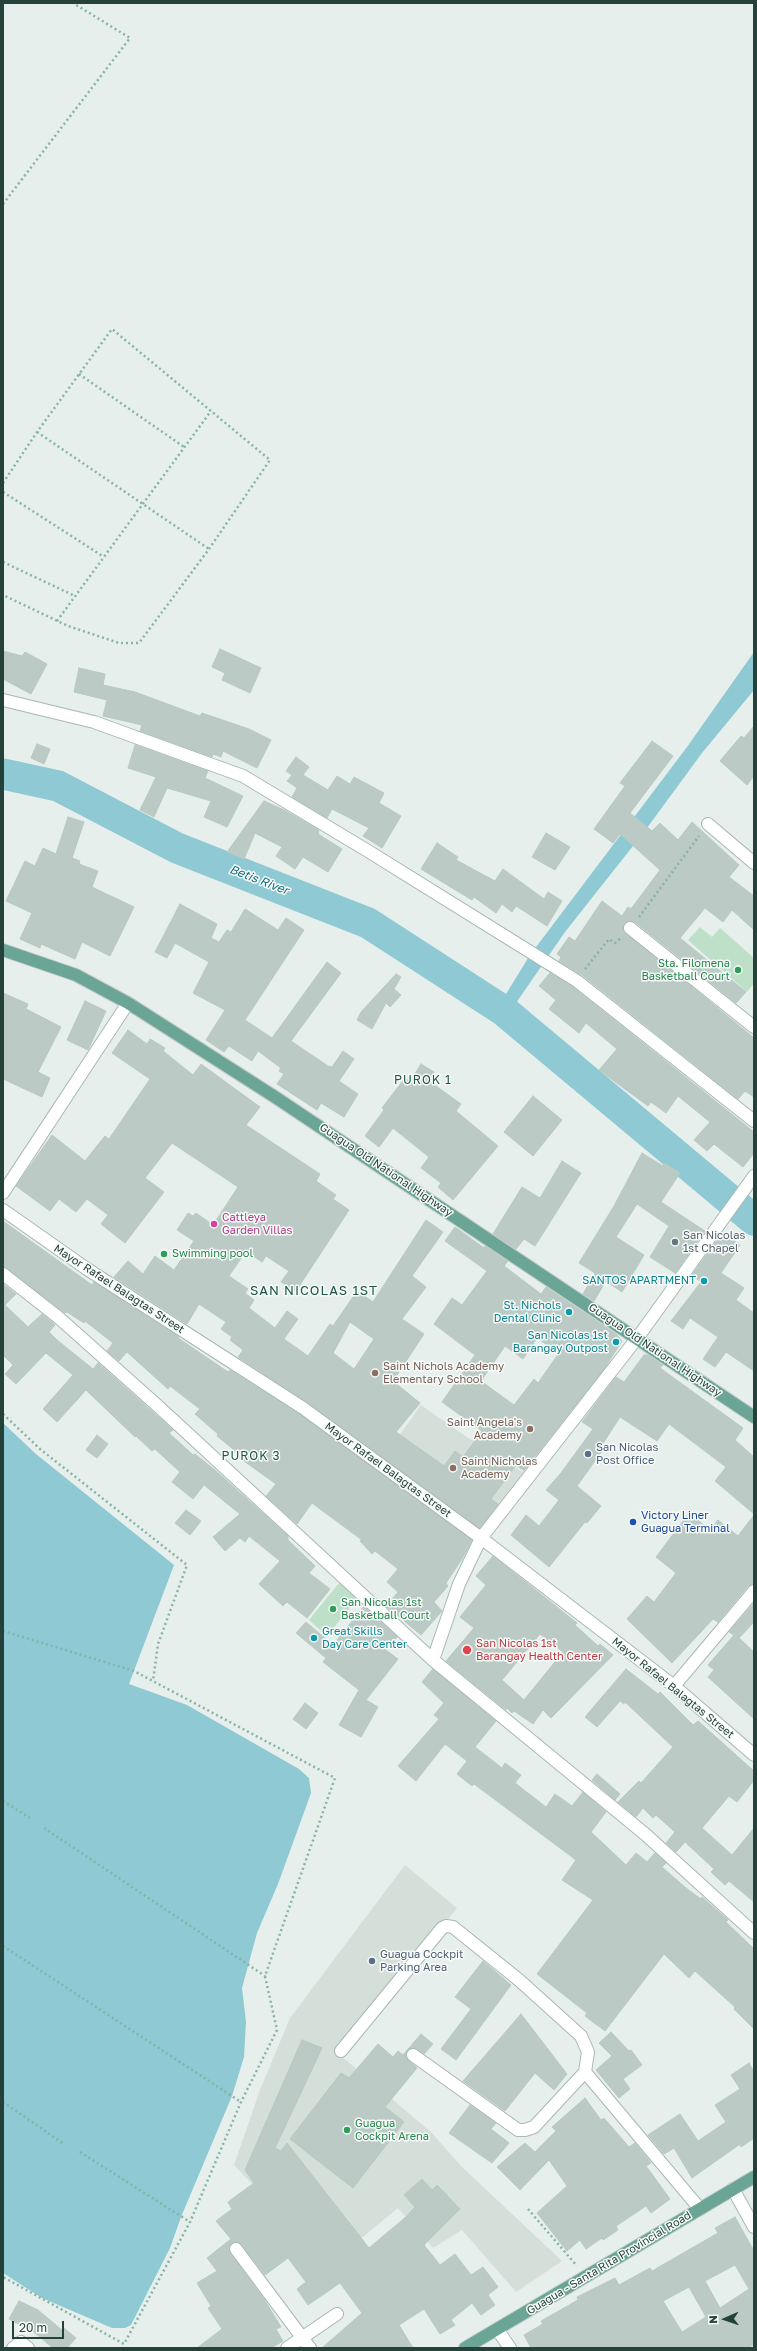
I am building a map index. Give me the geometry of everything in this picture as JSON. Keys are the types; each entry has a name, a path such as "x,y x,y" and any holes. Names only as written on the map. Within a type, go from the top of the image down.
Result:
{"main road":[{"name":"Guagua Old National Highway","path":"3,950 76,975 128,1003 275,1097 638,1337 754,1416"},
{"name":"Guagua - Santa Rita Provincial Road","path":"465,2348 754,2177"}],"street":[{"path":"3,700 94,722 243,776 577,980 754,1121"},
{"path":"708,824 754,863"},
{"path":"630,928 754,1027"},
{"path":"3,1193 128,1003"},
{"path":"433,1660 460,1584 481,1538 638,1337 751,1181"},
{"name":"Mayor Rafael Balagtas Street","path":"3,1210 87,1269 303,1408 481,1538 674,1686 754,1755"},
{"path":"3,1274 58,1317 433,1660 645,1834 754,1933"},
{"path":"674,1686 754,1591"},
{"path":"341,2050 442,1928 450,1926 501,1964 581,2036 588,2052 585,2072 534,2127 529,2130 518,2130 413,2055"},
{"path":"585,2072 700,2209"},
{"path":"733,2189 754,2227"},
{"path":"236,2249 310,2348"},
{"path":"287,2348 338,2314"},
{"path":"497,2329 510,2348"},
{"path":"13,2348 21,2342 28,2348"}],"path":[{"path":"3,204 130,38 72,3"},
{"path":"3,483 112,329 270,460 209,549 139,643 119,643 57,621 3,595"},
{"path":"79,374 184,447"},
{"path":"57,621 211,411"},
{"path":"38,432 209,549"},
{"path":"3,492 104,557"},
{"path":"3,562 75,596"},
{"path":"577,980 609,939 615,943 630,928 708,824"},
{"path":"3,1414 40,1449 187,1565 158,1644 153,1681"},
{"path":"3,1631 134,1671 335,1778 265,1976 277,2030 241,2102 190,2222 124,2344 3,2277"},
{"path":"3,1801 30,1818"},
{"path":"44,1828 265,1976"},
{"path":"3,1946 241,2102"},
{"path":"3,2102 64,2144"},
{"path":"80,2152 190,2222"},
{"path":"528,2209 586,2277"}],"shaded area":[{"name":"Saint Nicholas Academy","path":"560,1378 586,1397 529,1476 486,1444 485,1445 525,1474 482,1536 380,1463 421,1405 471,1440 478,1430 490,1438"},
{"name":"Guagua Cockpit Parking Area","path":"405,1865 457,1908 340,2055 431,2132 461,2166 562,2261 516,2292 462,2230 433,2248 398,2208 346,2251 290,2224 234,2165 260,2090 290,2018"}],"green space":[{"name":"Sta. Filomena Basketball Court","path":"700,927 712,937 720,928 754,958 754,983 747,992 688,940"},
{"name":"San Nicolas 1st Basketball Court","path":"339,1583 358,1598 327,1636 309,1620"}],"water":[{"path":"754,652 754,690 702,753 644,832 565,932 516,1003 507,1006 506,994 530,955 687,747"},
{"path":"3,1423 36,1454 174,1565 129,1684 187,1705 299,1769 309,1778 311,1793 278,1884 257,1933 242,1988 246,2022 244,2057 232,2096 181,2217 170,2248 131,2325 125,2328 112,2328 42,2298 3,2273"}],"building":[{"path":"220,649 261,668 250,693 222,680 225,673 212,667"},
{"path":"3,651 22,656 25,652 47,664 31,694 3,679"},
{"path":"79,668 105,674 103,685 135,692 200,716 202,713 249,729 271,740 257,768 223,751 221,757 213,754 212,757 140,731 142,725 103,716 107,700 74,692"},
{"path":"754,726 754,776 747,785 720,761 741,736 744,738"},
{"path":"652,741 673,756 630,813 652,831 660,823 678,840 692,822 739,865 729,877 754,896 754,930 732,910 723,922 705,908 680,938 746,992 736,1003 635,922 627,921 623,926 623,930 754,1038 754,1097 745,1091 738,1099 582,975 559,961 561,957 557,954 569,937 575,941 602,901 622,916 628,907 631,909 660,870 620,834 613,843 594,829 625,786 620,783"},
{"path":"37,744 50,749 44,764 31,758"},
{"path":"135,745 208,771 205,778 243,796 227,827 204,817 211,801 167,788 154,817 140,810 156,777 128,768"},
{"path":"296,757 309,767 303,775 328,790 337,776 350,784 354,777 384,793 379,803 401,816 382,848 363,836 369,828 332,809 327,818 292,797 297,788 287,781 292,775 286,771"},
{"path":"264,801 284,810 319,830 318,834 342,849 328,872 303,857 295,869 276,856 282,847 255,833 244,859 227,852"},
{"path":"68,817 84,822 72,858 80,861 79,864 98,871 92,887 134,907 110,956 82,942 75,959 41,944 40,948 20,939 32,913 6,901 25,861 35,866 43,848 56,854"},
{"path":"546,833 570,847 555,870 532,857"},
{"path":"437,843 458,857 456,860 495,881 503,869 544,899 548,892 562,901 547,926 516,906 512,912 502,904 496,913 474,897 472,900 421,869"},
{"path":"180,904 217,924 211,938 219,942 227,930 231,932 245,909 278,930 286,918 304,930 245,1020 272,1038 327,962 341,973 291,1041 328,1066 332,1067 343,1051 354,1059 339,1081 358,1094 344,1117 321,1103 317,1110 277,1084 284,1074 279,1071 281,1068 258,1051 252,1061 229,1046 224,1052 206,1040 225,1010 193,993 209,962 175,943 167,958 155,952"},
{"path":"550,973 573,987 754,1132 754,1153 743,1167 714,1144 707,1151 694,1140 710,1122 678,1096 666,1113 651,1102 648,1106 599,1070 617,1049 586,1023 579,1033 549,1009 556,1000 539,986"},
{"path":"396,974 401,977 394,989 401,995 390,1007 386,1003 372,1029 357,1020 361,1012"},
{"path":"3,993 28,1004 26,1009 61,1027 38,1072 50,1078 42,1097 3,1079"},
{"path":"85,1001 106,1011 88,1050 67,1040"},
{"path":"128,1030 147,1044 150,1039 165,1048 163,1051 193,1075 201,1064 260,1107 246,1125 320,1174 316,1181 336,1195 333,1199 349,1210 296,1291 281,1282 289,1271 266,1256 262,1262 246,1251 229,1276 248,1289 245,1293 254,1300 249,1308 275,1328 287,1311 298,1319 284,1339 308,1356 330,1324 333,1326 357,1291 373,1302 426,1220 443,1232 412,1276 426,1287 402,1319 424,1334 393,1381 420,1403 396,1432 444,1466 455,1451 463,1457 482,1431 442,1402 475,1355 434,1324 452,1298 462,1305 487,1271 445,1241 455,1227 484,1248 485,1246 508,1261 504,1266 541,1294 546,1287 616,1334 622,1341 604,1369 524,1470 516,1465 491,1499 498,1504 480,1528 307,1402 238,1357 243,1350 230,1340 232,1337 221,1329 226,1322 199,1304 187,1324 114,1277 128,1261 143,1274 155,1256 174,1270 194,1241 177,1230 188,1213 193,1216 196,1213 213,1225 238,1187 172,1143 145,1178 164,1192 125,1243 101,1224 108,1215 87,1199 76,1212 59,1199 50,1211 16,1186 52,1135 85,1161 105,1136 109,1139 150,1079 112,1053","holes":["350,1322 374,1339 354,1369 333,1353","537,1338 559,1353 538,1383 534,1379 514,1405 481,1381 505,1346 523,1359"]},
{"path":"421,1064 434,1072 429,1081 461,1104 456,1111 498,1146 453,1200 438,1187 441,1183 421,1168 429,1157 393,1128 379,1147 365,1136 384,1110 382,1108 405,1078 410,1082"},
{"path":"533,1096 562,1120 533,1156 504,1132"},
{"path":"642,1153 663,1166 665,1163 680,1173 661,1202 705,1231 675,1273 650,1257 669,1226 637,1204 616,1237 644,1255 622,1292 606,1281 594,1301 583,1294 595,1273 579,1263 614,1206"},
{"path":"562,1161 581,1173 535,1246 524,1239 516,1249 493,1234 522,1187 540,1198"},
{"path":"3,1221 92,1285 94,1282 179,1337 178,1338 228,1372 230,1370 299,1414 472,1540 462,1559 446,1583 448,1586 434,1602 442,1611 421,1635 386,1606 398,1592 387,1582 398,1569 375,1551 372,1554 360,1541 362,1540 312,1503 297,1524 266,1496 276,1484 237,1456 238,1453 217,1436 218,1434 195,1414 200,1409 170,1386 168,1389 127,1352 119,1361 107,1351 113,1343 85,1321 84,1323 67,1312 65,1313 3,1267"},
{"path":"724,1234 740,1245 721,1273 744,1288 736,1300 754,1313 754,1371 726,1352 715,1367 703,1359 718,1337 690,1318 683,1329 671,1321 701,1282 692,1275 718,1239 720,1240"},
{"path":"3,1284 16,1294 5,1305 28,1327 42,1314 55,1325 49,1332 57,1340 93,1369 98,1363 173,1430 169,1433 193,1455 195,1454 216,1471 288,1536 288,1540 315,1566 309,1573 330,1589 307,1618 287,1602 283,1606 259,1584 280,1561 249,1536 245,1542 240,1538 225,1551 213,1537 240,1514 204,1485 193,1499 172,1482 180,1472 155,1449 152,1451 136,1436 135,1437 86,1390 57,1422 43,1409 73,1375 46,1353 16,1384 5,1374 13,1365 3,1355"},
{"path":"644,1355 648,1355 663,1365 660,1368 743,1428 735,1440 754,1457 754,1514 715,1481 726,1467 669,1424 657,1441 620,1417 602,1445 605,1447 577,1486 601,1506 587,1523 585,1522 549,1567 511,1535 526,1515 539,1526 559,1500 546,1490 561,1473 593,1429 582,1422 616,1377 624,1382"},
{"path":"97,1435 108,1444 97,1458 86,1450"},
{"path":"186,1510 201,1521 190,1535 175,1523"},
{"path":"689,1513 710,1530 718,1520 738,1536 754,1515 754,1584 748,1586 718,1622 713,1619 672,1663 627,1619 647,1596 654,1602 676,1573 656,1557"},
{"path":"493,1556 577,1623 575,1625 598,1646 600,1644 613,1655 551,1718 543,1710 533,1724 514,1711 512,1713 507,1708 506,1710 446,1661 474,1628 460,1617 486,1585 476,1576","holes":["540,1634 563,1652 524,1700 502,1680"]},
{"path":"754,1603 754,1622 739,1638 754,1652 754,1719 708,1677 714,1670 708,1665 734,1635 729,1632"},
{"path":"364,1606 397,1637 386,1650 398,1659 366,1700 378,1707 361,1737 339,1725 359,1690 323,1662 326,1658 296,1633 306,1622 333,1645"},
{"path":"433,1669 496,1721 475,1747 502,1768 505,1763 521,1775 515,1783 546,1807 555,1794 572,1806 583,1792 606,1812 591,1832 626,1865 636,1853 647,1862 655,1853 666,1863 662,1867 686,1888 701,1899 702,1897 728,1920 726,1922 754,1949 754,2029 734,2009 735,2007 695,1971 689,1978 664,1954 605,2031 585,2016 587,2013 537,1974 593,1900 562,1880 576,1860 474,1784 472,1786 457,1774 467,1761 445,1744 416,1781 398,1766 439,1719 434,1715 444,1703 422,1682"},
{"path":"626,1669 658,1694 660,1692 693,1725 698,1721 754,1771 754,1780 737,1802 729,1796 702,1828 732,1855 754,1828 754,1902 729,1881 725,1885 711,1872 714,1869 685,1842 676,1852 666,1843 675,1832 656,1815 653,1818 643,1808 636,1817 618,1802 639,1781 641,1783 673,1747 625,1702 624,1704 620,1701 597,1727 585,1717"},
{"path":"305,1703 318,1713 306,1729 293,1719"},
{"path":"597,1774 620,1794 615,1800 592,1780"},
{"path":"483,1961 511,1985 456,2060 441,2049 471,2009 455,1997"},
{"path":"521,2014 567,2074 554,2090 535,2073 505,2111 463,2081"},
{"path":"611,2032 629,2051 631,2050 642,2065 623,2079 630,2089 619,2098 596,2070 612,2056 599,2043"},
{"path":"421,2034 433,2044 424,2054 414,2048 407,2050"},
{"path":"302,2040 322,2048 275,2148 281,2151 287,2143 369,2248 407,2216 415,2207 404,2195 422,2179 432,2190 437,2185 460,2209 424,2245 440,2265 455,2254 471,2275 483,2267 498,2287 488,2295 495,2305 481,2315 472,2303 451,2320 455,2325 440,2334 424,2309 399,2325 413,2348 322,2348 362,2313 340,2283 308,2305 297,2289 306,2282 288,2258 265,2275 242,2245 236,2242 229,2246 230,2253 264,2299 281,2327 276,2329 283,2341 271,2348 197,2348 222,2329 208,2308 211,2306 197,2283 217,2271 207,2258 231,2239 216,2221 232,2209 228,2202 254,2183 245,2170"},
{"name":"Guagua Cockpit Arena","path":"378,2044 393,2057 398,2051 403,2055 407,2050 406,2058 417,2068 385,2107 404,2122 353,2188 290,2139 341,2073 349,2078"},
{"path":"749,2063 754,2072 754,2138 741,2147 740,2144 692,2178 674,2148 664,2154 648,2135 680,2114 698,2141 726,2122 715,2105 740,2089 731,2075"},
{"path":"585,2098 601,2120 604,2118 629,2147 635,2143 651,2163 646,2166 670,2199 651,2213 646,2206 616,2226 618,2230 603,2240 602,2238 586,2249 580,2240 567,2251 537,2213 567,2186 549,2160 520,2190 497,2167 525,2143 535,2152 556,2131 552,2127"},
{"path":"470,2105 496,2123 491,2129 509,2143 492,2163 449,2133"},
{"path":"735,2217 754,2251 754,2344 748,2348 531,2348 524,2335 543,2324 541,2321 578,2300 577,2297 615,2278 619,2285 650,2268 652,2271 718,2233 715,2228","holes":["735,2265 749,2289 720,2308 705,2281","689,2287 706,2317 682,2332 663,2301"]},
{"path":"19,2301 38,2310 62,2330 64,2328 76,2338 67,2348 53,2348 24,2324 22,2326 9,2319"}],"waterway":[{"name":"Betis River","path":"3,774 58,786 177,848 368,923 504,1011 754,1220"}],"place":[{"name":"Sta. Filomena Basketball Court","path":"738,970"},
{"name":"Cattleya Garden Villas","path":"214,1224"},
{"name":"San Nicolas 1st Chapel","path":"675,1242"},
{"name":"Swimming pool","path":"164,1254"},
{"name":"SANTOS APARTMENT","path":"704,1281"},
{"name":"St. Nichols Dental Clinic","path":"569,1312"},
{"name":"San Nicolas 1st Barangay Outpost","path":"616,1342"},
{"name":"Saint Nichols Academy Elementary School","path":"375,1373"},
{"name":"Saint Angela's Academy","path":"530,1429"},
{"name":"San Nicolas Post Office","path":"588,1454"},
{"name":"Saint Nicholas Academy","path":"453,1468"},
{"name":"Victory Liner Guagua Terminal","path":"633,1522"},
{"name":"San Nicolas 1st Basketball Court","path":"333,1609"},
{"name":"Great Skills Day Care Center","path":"314,1638"},
{"name":"San Nicolas 1st Barangay Health Center","path":"467,1650"},
{"name":"Guagua Cockpit Parking Area","path":"372,1961"},
{"name":"Guagua Cockpit Arena","path":"347,2130"}],"district":[{"name":"PUROK 1","path":"423,1080"},
{"name":"SAN NICOLAS 1ST","path":"314,1291"},
{"name":"PUROK 3","path":"251,1456"}]}
